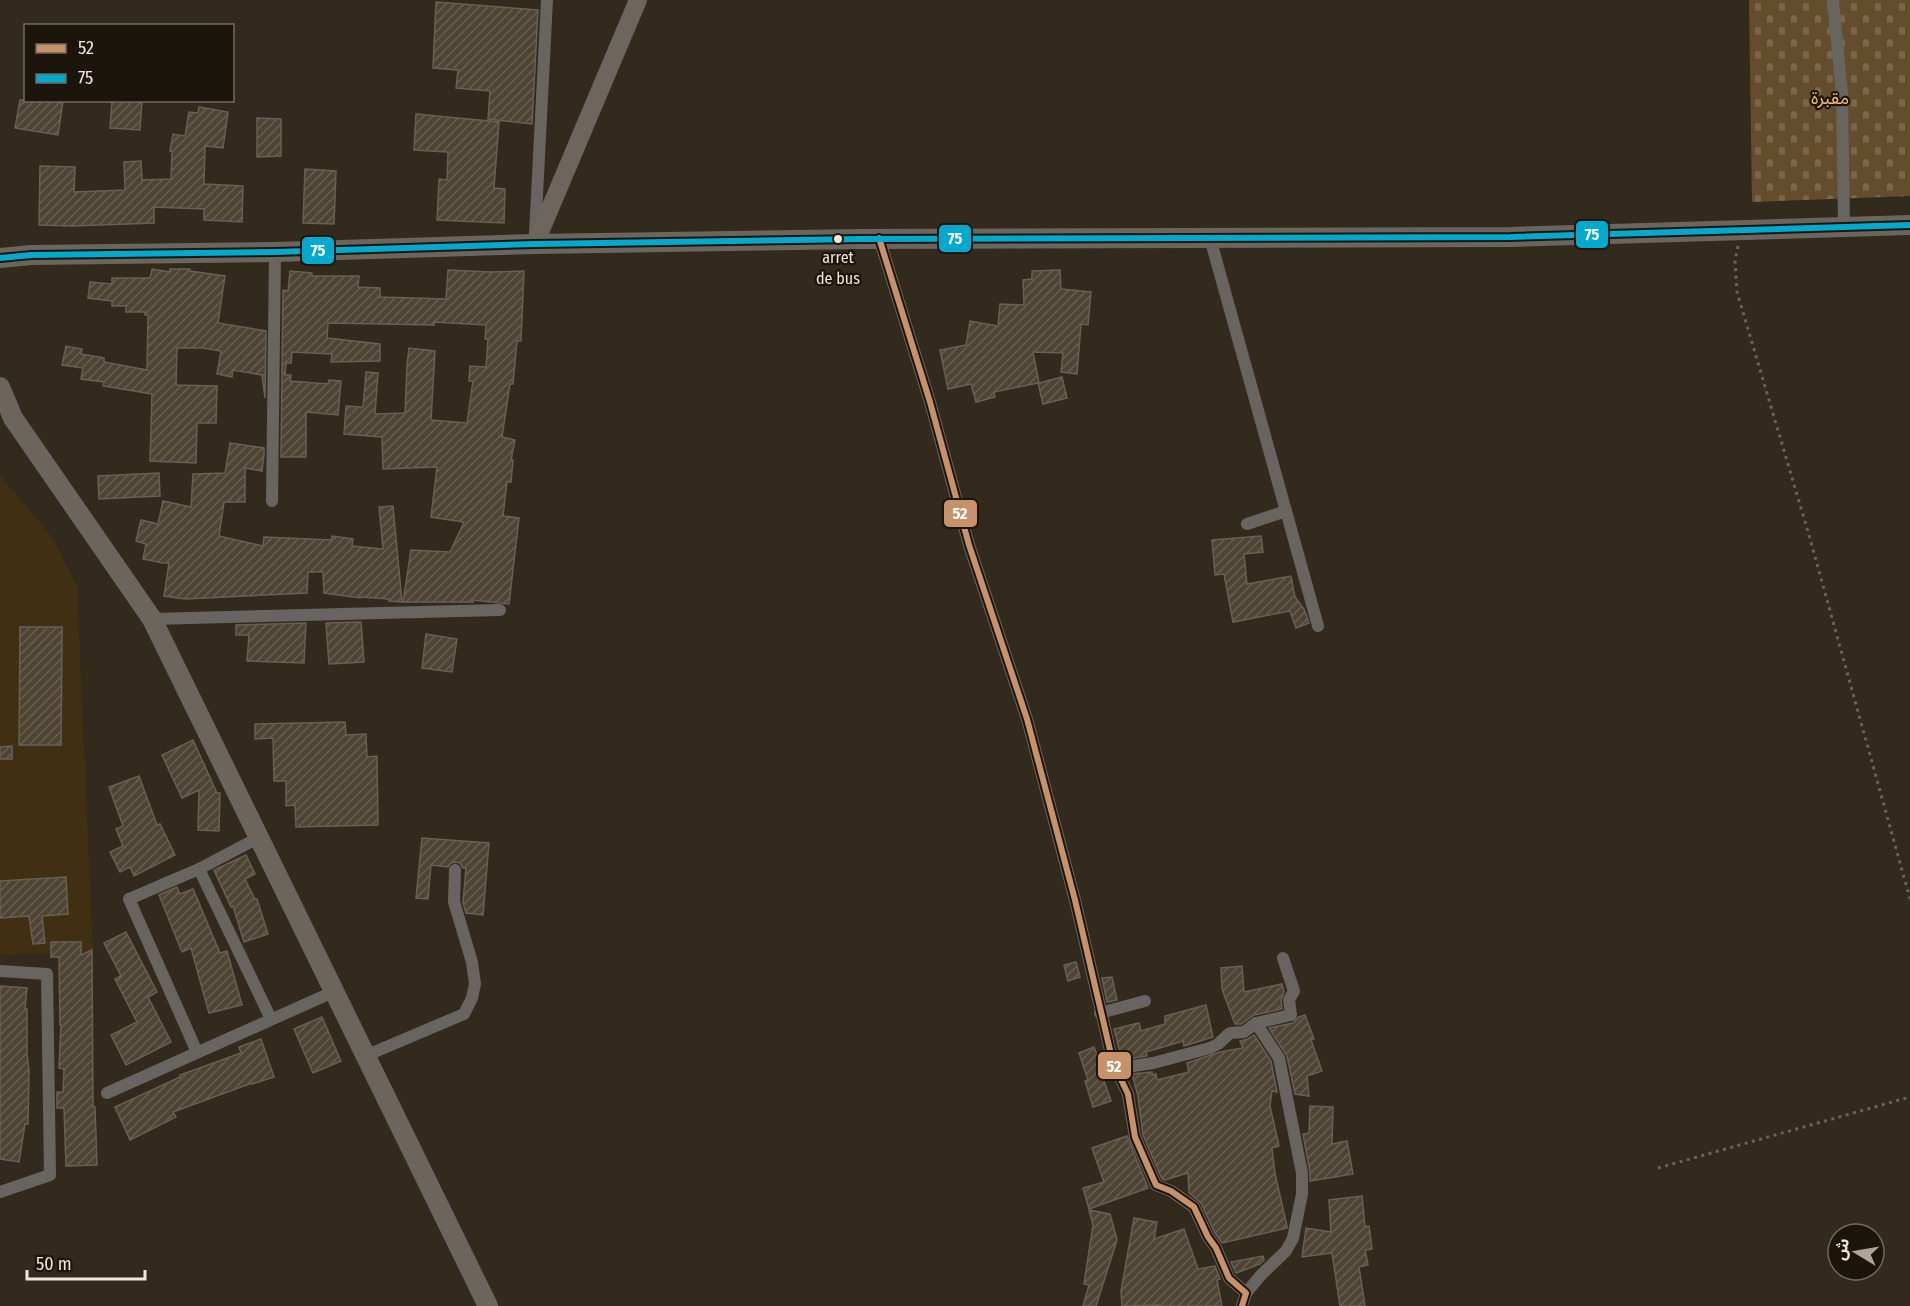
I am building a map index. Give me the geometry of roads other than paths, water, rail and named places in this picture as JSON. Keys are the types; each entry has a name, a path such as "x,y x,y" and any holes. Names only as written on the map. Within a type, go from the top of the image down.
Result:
{"main road":[{"path":"535,244 638,0"},
{"path":"0,258 31,255 275,252 535,244 879,238 1511,237 1910,225"},
{"path":"0,250 31,255"},
{"path":"0,267 31,255"},
{"path":"0,387 14,418"},
{"path":"0,403 14,418 152,619 488,1306"}],"street":[{"path":"535,244 547,0"},
{"path":"1833,0 1842,94 1844,226"},
{"path":"879,238 930,402 969,545 1027,719 1075,900 1113,1063 1128,1094 1135,1137 1156,1185 1171,1191 1194,1207 1229,1278 1246,1293"},
{"path":"1210,238 1318,626"},
{"path":"272,501 275,252"},
{"path":"1247,524 1286,511"},
{"path":"152,619 500,610"},
{"path":"197,1052 129,900 199,869 258,838"},
{"path":"199,869 271,1019"},
{"path":"365,1056 464,1014 472,998 475,984 472,962 454,902 455,870"},
{"path":"1113,1063 1133,1066 1154,1063 1210,1048 1230,1033 1244,1032 1256,1023 1291,1015 1289,1000 1294,991 1283,958"},
{"path":"0,971 47,974 50,1175 0,1192"},
{"path":"107,1093 333,992"},
{"path":"1100,1013 1144,1000"},
{"path":"1242,1306 1246,1293 1286,1251 1293,1238 1302,1194 1302,1173 1279,1058 1256,1023"}],"place":[{"name":"arret de bus","path":"838,239"}],"park label":[{"name":"مقبرة","path":"1830,98"}]}
